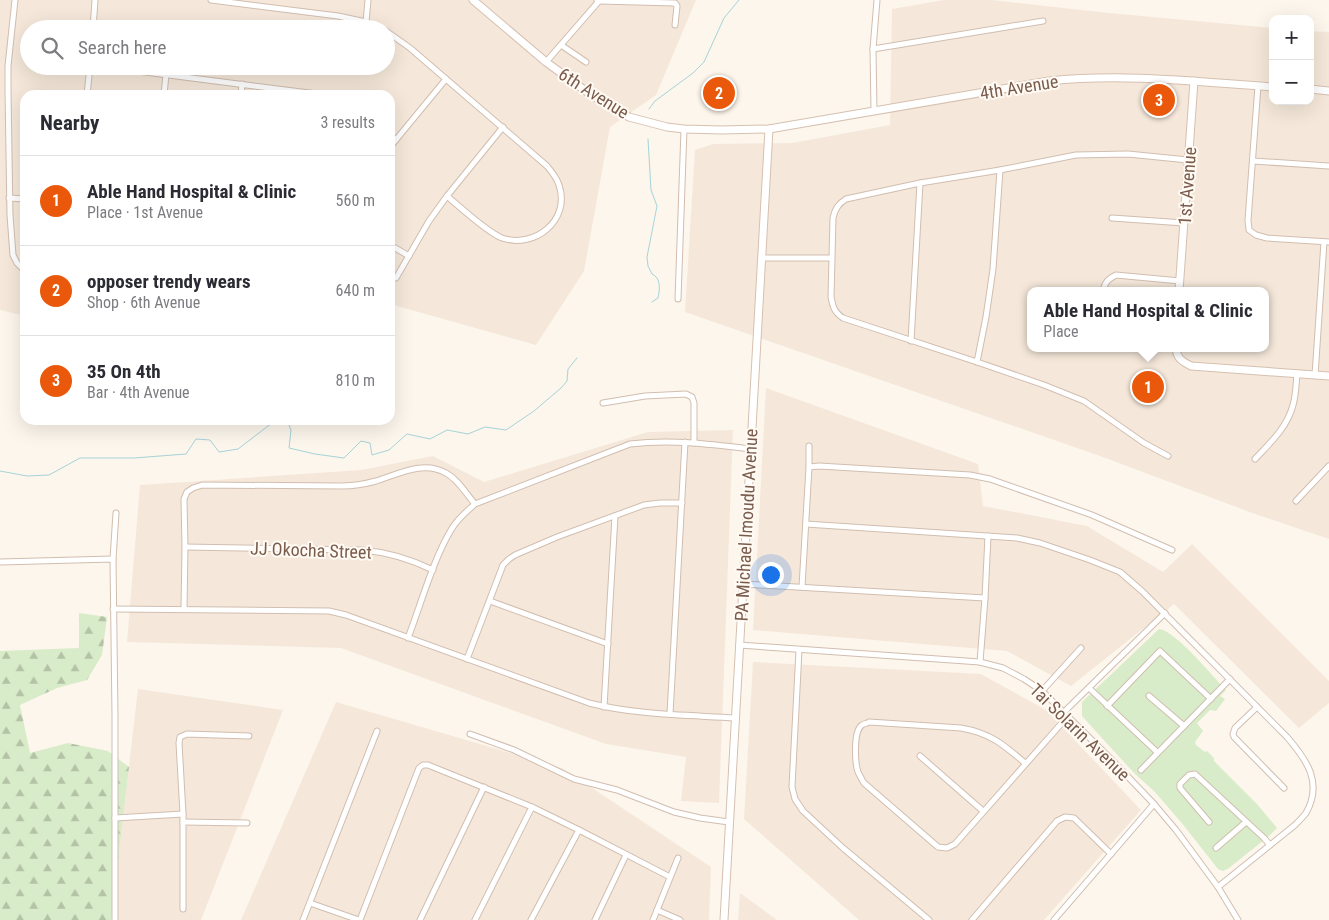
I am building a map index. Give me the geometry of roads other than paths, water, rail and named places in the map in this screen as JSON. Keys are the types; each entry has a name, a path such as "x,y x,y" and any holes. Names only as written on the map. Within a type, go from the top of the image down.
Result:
{"street":[{"path":"15,0 8,72 9,198 11,243 13,254 20,266"},
{"path":"94,20 95,0"},
{"path":"211,0 357,20"},
{"path":"366,20 368,0"},
{"name":"6th Avenue","path":"473,0 546,62 620,113 644,122 684,129 769,130"},
{"path":"874,111 873,49 877,0"},
{"path":"546,62 598,1 675,2 677,6 675,25"},
{"path":"873,49 1043,21"},
{"path":"395,37 410,48 547,166 555,175 560,186 562,198 556,218 549,228 527,240 515,241 502,238 491,232 447,196"},
{"path":"561,45 586,62"},
{"path":"88,90 89,75"},
{"path":"164,90 166,75"},
{"path":"174,75 287,90"},
{"name":"4th Avenue","path":"769,130 1049,81 1076,78 1139,77 1269,87"},
{"path":"396,140 446,79"},
{"name":"1st Avenue","path":"1179,287 1194,81"},
{"path":"241,90 242,84"},
{"path":"1258,86 1248,220 1249,230 1256,235 1267,238 1327,242 1315,376"},
{"path":"1314,89 1329,90"},
{"path":"396,278 429,221 503,127"},
{"path":"678,299 684,129"},
{"name":"PA Michael Imoudu Avenue","path":"724,920 769,130"},
{"path":"1168,456 1144,443 1084,401 1044,385 911,342 842,318 836,314 831,298 833,218 835,209 846,199 1076,154 1128,154 1188,160"},
{"path":"1253,161 1329,166"},
{"path":"977,362 993,269 1000,170"},
{"path":"911,342 920,183"},
{"path":"9,198 20,199"},
{"path":"1112,218 1184,222"},
{"path":"395,248 409,256"},
{"path":"762,258 831,258"},
{"path":"1104,287 1110,278 1116,276 1180,281"},
{"path":"1177,352 1182,362 1191,366 1329,376"},
{"path":"1255,459 1281,430 1288,419 1293,405 1297,374"},
{"path":"603,403 645,396 686,394 692,397 694,403 694,443"},
{"path":"408,638 442,547 460,518 475,504 630,444 685,442 751,449"},
{"path":"670,714 685,442"},
{"path":"802,586 809,467 808,446"},
{"path":"1296,501 1329,466"},
{"path":"184,609 184,499 187,492 193,488 202,485 359,485 420,467 433,468 446,473 457,481 475,504"},
{"path":"809,467 970,475 990,479 1092,515 1172,550"},
{"path":"467,659 504,565 515,555 644,505 682,503"},
{"path":"115,920 116,716 113,559 116,513"},
{"path":"604,707 615,516"},
{"path":"806,524 1018,538 1090,560 1120,572 1165,613 1257,707 1299,751 1309,766 1313,792 1306,814 1296,825 1218,887"},
{"path":"980,662 988,536"},
{"name":"JJ Okocha Street","path":"185,547 378,551 395,555 433,570"},
{"path":"0,562 113,559"},
{"path":"743,584 985,598"},
{"path":"490,600 608,644"},
{"path":"113,609 328,611 346,615 604,707 735,718"},
{"path":"1025,764 994,738 976,731 961,728 870,722 858,729 856,761 858,773 864,783 938,847 947,848 955,844 1025,764 1089,688 1165,613"},
{"name":"Tai Solarin Avenue","path":"739,645 980,662 1003,668 1024,679 1042,691 1066,714 1154,804 1176,830 1218,887 1237,919"},
{"path":"1042,691 1082,648"},
{"path":"800,650 792,787 795,799 802,811 929,920"},
{"path":"1108,706 1160,651 1211,699"},
{"path":"1140,770 1230,680"},
{"path":"1089,688 1157,752"},
{"path":"1149,696 1184,726"},
{"path":"1257,707 1235,728 1234,738 1284,788"},
{"path":"303,920 377,731"},
{"path":"183,909 183,814 180,737 187,734 249,736"},
{"path":"470,734 514,750 574,779 617,790 674,812 729,822"},
{"path":"920,756 984,811"},
{"path":"310,903 359,920 419,768 423,765 428,765 532,807 670,878"},
{"path":"1209,822 1180,788 1180,784 1189,775 1195,774 1270,845"},
{"path":"420,920 484,787"},
{"path":"1054,920 1154,804"},
{"path":"475,920 532,807"},
{"path":"115,818 183,814"},
{"path":"972,920 1057,821 1065,817 1074,818 1110,854"},
{"path":"183,822 247,823"},
{"path":"1216,848 1246,822"},
{"path":"531,920 579,830"},
{"path":"595,920 626,855"},
{"path":"653,920 678,858"},
{"path":"657,910 680,920"}],"waterway":[{"path":"649,109 655,101 693,73 704,62 724,18 739,0"},
{"path":"648,139 651,190 657,206 647,257 648,266 652,274 657,278 659,288 658,298 652,302"},
{"path":"289,425 291,430 289,448 344,458 361,441 370,443 372,455 389,450 407,434 430,439 447,430 468,434 485,427 506,430 534,411 561,388 567,381 568,369 577,358"},
{"path":"0,471 27,476 49,475 80,458 134,458 186,454 196,439 210,440 219,452 238,449 269,425"}],"place":[{"name":"opposer trendy wears","path":"719,93"},
{"name":"35 On 4th","path":"1159,100"},
{"name":"Able Hand Hospital & Clinic","path":"1148,387"}]}
